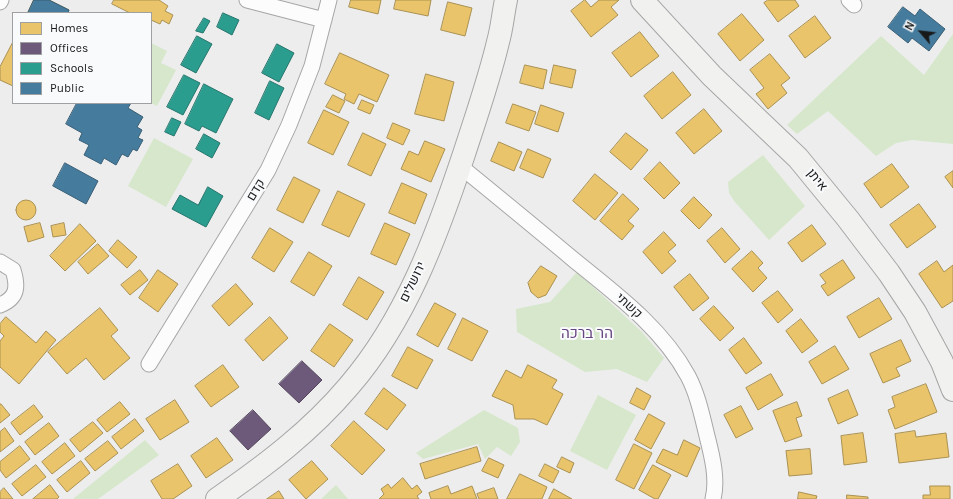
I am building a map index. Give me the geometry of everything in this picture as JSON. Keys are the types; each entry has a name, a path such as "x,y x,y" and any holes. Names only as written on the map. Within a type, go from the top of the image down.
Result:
{"street":[{"path":"247,0 324,20"},
{"name":"קדם","path":"149,364 268,170 289,125 312,66 329,0"},
{"name":"ירושלים","path":"217,499 260,469 297,440 350,386 375,352 394,321 431,244 460,166 485,91 499,41 506,0"},
{"name":"איתן","path":"642,0 712,76 798,158 848,219 889,273 915,312 942,362 953,390"},
{"name":"קשתי","path":"460,166 626,303 653,329 675,356 688,376 698,404 710,447 714,474 715,492 713,499"},
{"path":"0,262 13,270 16,281 15,293 8,302 0,305"}],"green space":[{"path":"953,34 953,144 912,140 896,143 876,156 828,111 797,134 787,125 881,36 924,75"},
{"path":"152,44 167,51 161,63 176,70 157,106 152,104"},
{"path":"154,138 193,159 166,207 128,186"},
{"path":"763,155 805,206 769,240 735,202 729,193 728,182"},
{"path":"577,272 642,332 664,358 647,382 617,369 585,372 517,332 516,309 550,302"},
{"path":"598,395 636,415 607,470 570,451"},
{"path":"484,410 518,428 520,442 511,456 497,447 485,459 478,444 423,459 416,453"},
{"path":"145,440 159,455 98,499 73,499"},
{"path":"336,485 348,499 321,499"}],"building: Homes":[{"path":"34,0 49,0 69,10 68,12 28,12"},
{"path":"114,0 159,0 168,6 165,11 173,15 169,24 162,20 160,24 152,20 152,12 128,12 112,4"},
{"path":"351,0 381,0 378,14 349,7"},
{"path":"396,0 431,0 428,16 394,9"},
{"path":"585,0 591,7 599,0 619,0 611,7 618,15 591,37 571,11"},
{"path":"768,0 795,0 799,6 778,22 764,3"},
{"path":"448,2 472,8 465,36 441,30"},
{"path":"742,14 764,40 740,61 718,34"},
{"path":"815,16 831,38 805,58 789,36"},
{"path":"640,32 659,56 631,77 612,53"},
{"path":"12,44 12,86 0,80 0,67"},
{"path":"340,53 389,75 377,102 359,94 354,104 344,99 346,94 325,84"},
{"path":"770,54 790,78 781,85 787,93 768,109 756,94 764,88 750,70"},
{"path":"525,65 547,70 543,89 520,83"},
{"path":"554,65 576,70 572,88 550,83"},
{"path":"673,72 691,95 662,119 644,96"},
{"path":"426,74 454,82 444,121 415,114"},
{"path":"333,95 345,101 339,113 326,107"},
{"path":"362,100 374,105 370,114 358,109"},
{"path":"513,104 536,112 529,131 506,123"},
{"path":"541,105 564,113 558,132 535,124"},
{"path":"704,109 722,131 694,154 676,133"},
{"path":"324,110 349,122 333,155 308,143"},
{"path":"393,123 410,130 403,145 387,138"},
{"path":"363,133 386,144 371,176 348,165"},
{"path":"626,133 648,150 631,170 610,152"},
{"path":"425,141 445,149 431,182 401,169 409,151 418,155"},
{"path":"499,142 522,152 514,171 491,161"},
{"path":"528,149 551,159 543,178 520,168"},
{"path":"660,162 680,183 664,199 644,179"},
{"path":"892,164 909,187 881,208 864,184"},
{"path":"953,171 953,188 945,177"},
{"path":"595,174 618,193 595,220 573,201"},
{"path":"294,177 320,190 303,223 277,210"},
{"path":"402,183 427,194 415,224 389,213"},
{"path":"338,191 365,204 349,237 322,225"},
{"path":"623,194 639,209 628,221 634,226 622,240 600,221"},
{"path":"694,197 712,215 699,229 681,211"},
{"path":"26,200 33,203 36,210 33,217 26,220 19,217 16,210 19,203"},
{"path":"919,204 936,227 907,248 890,225"},
{"path":"40,223 44,237 28,242 24,227"},
{"path":"64,223 66,235 53,237 51,226"},
{"path":"385,223 410,234 396,265 371,254"},
{"path":"80,224 96,241 65,271 50,256"},
{"path":"812,225 826,244 802,262 788,243"},
{"path":"270,228 293,242 274,272 252,258"},
{"path":"722,228 740,249 725,263 707,241"},
{"path":"664,232 676,245 668,252 676,261 662,274 643,252"},
{"path":"118,240 137,257 127,268 109,251"},
{"path":"98,244 109,256 88,274 78,262"},
{"path":"752,251 763,263 758,268 767,278 753,292 732,269"},
{"path":"309,252 332,266 314,296 291,282"},
{"path":"843,260 855,278 828,296 821,286 826,283 820,275"},
{"path":"937,261 944,272 953,265 953,301 942,308 919,274"},
{"path":"541,266 557,276 546,295 538,298 531,292 528,283"},
{"path":"140,270 148,280 130,295 121,285"},
{"path":"158,270 178,284 158,312 139,298"},
{"path":"690,274 709,298 693,311 674,287"},
{"path":"359,277 384,292 367,320 343,305"},
{"path":"236,284 253,304 229,326 212,306"},
{"path":"778,291 793,310 778,323 762,303"},
{"path":"879,298 892,319 859,338 847,317"},
{"path":"435,303 456,314 438,347 417,335"},
{"path":"714,306 734,328 720,341 700,319"},
{"path":"100,308 118,330 111,336 130,358 104,380 86,358 67,374 48,352"},
{"path":"6,317 36,343 46,331 56,340 19,384 0,367 0,341 4,336 0,332 0,324"},
{"path":"270,317 288,338 263,361 245,340"},
{"path":"463,318 488,331 472,361 448,349"},
{"path":"801,319 818,341 802,353 786,331"},
{"path":"330,324 353,340 334,367 311,351"},
{"path":"744,338 762,363 746,374 729,350"},
{"path":"901,340 911,361 896,368 900,376 883,383 870,354"},
{"path":"835,346 849,369 822,384 809,362"},
{"path":"408,347 433,360 417,389 392,376"},
{"path":"223,365 239,387 211,407 195,386"},
{"path":"528,365 557,380 552,388 563,394 547,425 534,419 515,419 513,405 492,396 506,370 521,378"},
{"path":"771,374 783,395 758,410 746,388"},
{"path":"926,384 937,412 895,429 888,410 895,407 892,397"},
{"path":"384,388 406,405 387,430 365,414"},
{"path":"637,388 651,396 644,410 630,403"},
{"path":"848,390 858,415 838,424 828,399"},
{"path":"175,400 189,422 160,440 146,419"},
{"path":"120,402 130,414 107,432 97,420"},
{"path":"797,402 802,416 796,418 802,436 785,442 773,411"},
{"path":"0,404 10,415 0,423"},
{"path":"34,405 43,417 20,435 11,423"},
{"path":"741,406 753,429 736,438 724,415"},
{"path":"649,414 665,423 651,449 635,440"},
{"path":"135,419 144,431 121,449 112,437"},
{"path":"354,421 385,450 362,475 331,446"},
{"path":"93,422 103,433 80,452 70,440"},
{"path":"49,423 59,436 35,455 25,442"},
{"path":"5,428 14,441 0,452 0,432"},
{"path":"915,431 916,437 946,433 949,457 899,463 895,434"},
{"path":"863,433 867,462 844,465 841,436"},
{"path":"217,438 233,460 206,478 191,456"},
{"path":"684,440 700,448 687,477 656,462 663,449 677,455"},
{"path":"108,441 118,453 95,471 85,459"},
{"path":"65,443 75,456 52,474 42,462"},
{"path":"634,444 652,453 634,489 616,480"},
{"path":"20,446 30,459 6,478 0,470 0,462"},
{"path":"477,447 481,461 425,479 420,464"},
{"path":"810,449 812,474 789,476 786,451"},
{"path":"562,457 574,463 570,473 557,467"},
{"path":"489,458 504,465 498,478 482,471"},
{"path":"81,461 90,473 67,492 57,480"},
{"path":"312,461 328,479 306,499 289,480"},
{"path":"178,464 192,486 173,499 162,499 151,481"},
{"path":"545,464 559,471 553,483 539,476"},
{"path":"36,465 46,477 22,496 12,484"},
{"path":"653,465 671,475 658,499 655,499 639,490"},
{"path":"520,474 547,487 542,499 507,499"},
{"path":"403,478 412,489 417,485 422,492 417,496 419,499 379,499 384,494 381,489 388,484 391,488"},
{"path":"50,485 59,497 57,499 33,499"},
{"path":"448,486 451,494 472,486 477,499 431,499 429,493"},
{"path":"930,486 950,486 950,499 923,499 923,495 930,495"},
{"path":"4,488 13,499 0,499 0,492"},
{"path":"494,488 498,499 479,499 477,494"},
{"path":"554,489 572,499 549,499"},
{"path":"279,491 284,499 267,499"},
{"path":"799,492 817,496 816,499 798,499"},
{"path":"847,495 868,497 868,499 847,499"}],"building: Offices":[{"path":"302,361 322,380 299,403 279,384"},
{"path":"253,410 271,429 248,450 230,431"}],"building: Schools":[{"path":"223,13 239,20 232,35 217,27"},
{"path":"204,18 210,21 203,33 196,31"},
{"path":"197,36 212,44 196,73 181,65"},
{"path":"277,44 294,53 279,82 262,73"},
{"path":"184,75 200,83 183,115 167,107"},
{"path":"270,81 284,88 269,120 255,113"},
{"path":"204,84 233,99 216,133 202,126 199,131 185,124"},
{"path":"172,118 181,122 174,136 165,132"},
{"path":"204,134 220,143 212,158 196,149"},
{"path":"208,187 223,196 206,227 172,209 180,195 198,205"}],"building: Public":[{"path":"34,0 49,0 69,10 68,12 28,12"},
{"path":"903,7 915,16 920,9 945,29 929,51 912,38 908,43 888,27"},
{"path":"76,104 130,104 128,108 143,117 137,127 142,130 138,138 143,140 137,151 133,149 128,157 122,154 116,165 104,158 101,164 84,155 89,145 79,140 82,133 66,124"},
{"path":"65,163 98,181 86,204 53,186"}],"district":[{"name":"הר ברכה","path":"587,334"}]}
